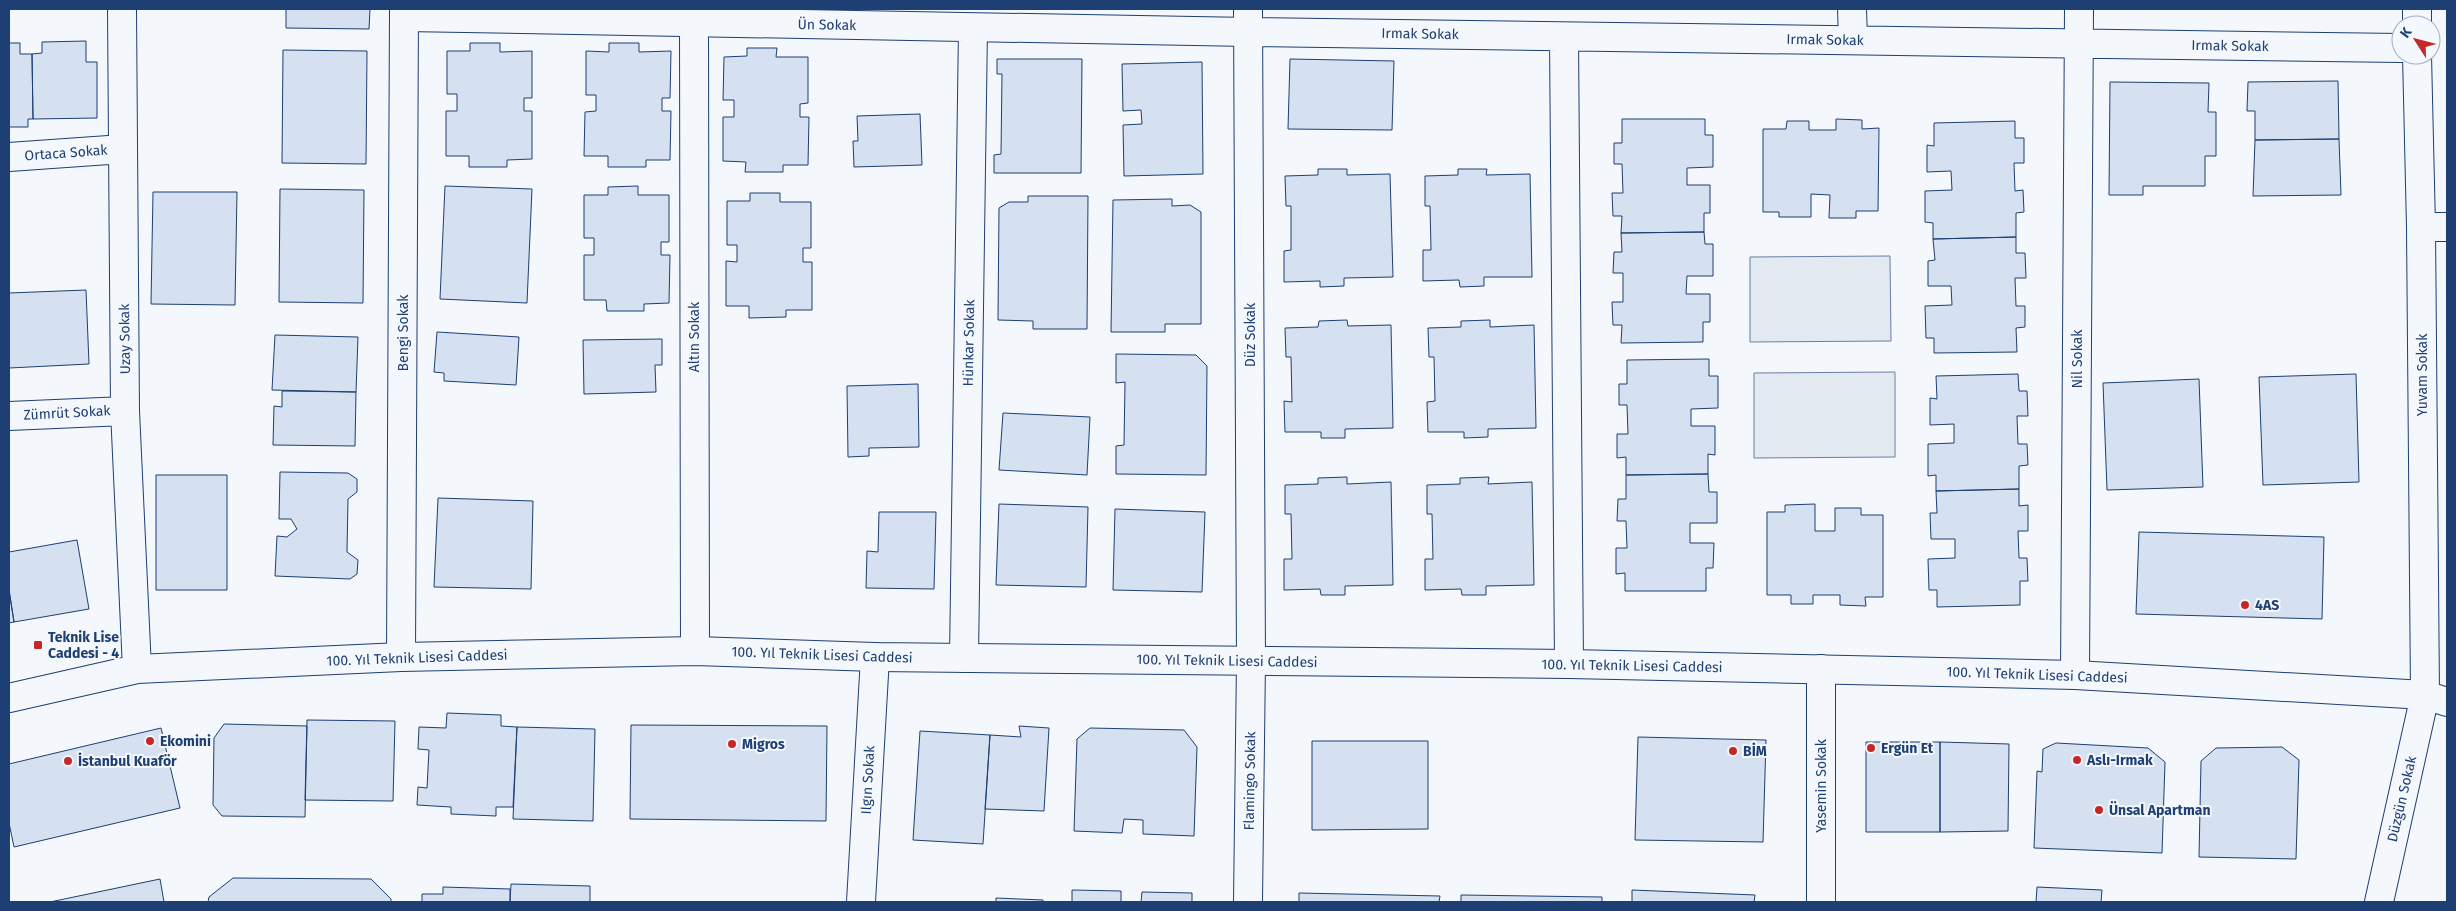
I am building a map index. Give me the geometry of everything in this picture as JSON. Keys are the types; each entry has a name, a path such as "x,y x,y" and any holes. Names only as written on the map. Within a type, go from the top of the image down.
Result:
{"street":[{"name":"Uzay Sokak","path":"122,9 126,411 137,670"},
{"path":"1852,9 1853,40"},
{"name":"Nil Sokak","path":"2075,675 2079,9"},
{"name":"Ün Sokak","path":"405,13 694,22 867,17 974,28 1248,21"},
{"name":"Bengi Sokak","path":"401,657 405,13"},
{"name":"Irmak Sokak","path":"1248,21 1564,36 2391,48"},
{"name":"Düz Sokak","path":"1248,21 1251,661"},
{"name":"Altın Sokak","path":"694,22 695,651"},
{"name":"Hünkar Sokak","path":"964,658 974,28"},
{"path":"1564,36 1568,664"},
{"name":"Yuvam Sokak","path":"2418,65 2434,227 2436,699"},
{"name":"Ortaca Sokak","path":"9,157 123,149"},
{"name":"Zümrüt Sokak","path":"9,416 126,411"},
{"name":"100. Yıl Teknik Lisesi Caddesi","path":"9,698 137,670 401,657 695,651 875,657 1568,664 2075,675 2436,699"},
{"name":"Ilgın Sokak","path":"861,902 875,657"},
{"name":"Flamingo Sokak","path":"1248,902 1251,661"},
{"name":"Yasemin Sokak","path":"1821,669 1822,902"},
{"name":"Düzgün Sokak","path":"2379,902 2436,699"}],"shaded area":[{"path":"1890,256 1891,341 1750,342 1750,257"},
{"path":"1895,372 1895,457 1754,458 1754,373"}],"building":[{"path":"286,9 370,9 369,29 286,28"},
{"path":"86,41 86,62 97,62 97,118 33,119 32,54 42,53 42,42"},
{"path":"9,43 20,43 20,54 32,54 33,119 28,119 28,127 9,127"},
{"path":"470,43 500,43 500,52 532,51 532,98 524,98 524,111 532,111 532,159 507,160 507,167 469,167 469,156 446,156 446,111 457,111 457,94 447,94 447,51 470,51"},
{"path":"609,43 639,43 639,52 671,51 670,98 662,98 662,111 671,111 670,160 646,160 646,167 608,167 608,156 584,156 585,112 596,111 596,95 586,95 586,51 609,52"},
{"path":"747,48 777,48 776,57 808,57 808,103 800,104 800,117 809,117 808,165 783,165 783,172 745,172 746,162 723,161 723,117 734,117 734,100 723,100 724,57 747,56"},
{"path":"283,50 367,51 366,164 282,163"},
{"path":"997,59 1082,59 1081,173 994,173 994,155 1001,154 1002,74 997,74"},
{"path":"1290,59 1394,61 1392,130 1288,129"},
{"path":"1202,62 1203,174 1124,176 1123,125 1142,124 1141,110 1123,111 1122,64"},
{"path":"2338,81 2339,139 2255,140 2255,111 2247,111 2248,82"},
{"path":"2110,82 2209,83 2208,112 2216,112 2216,156 2205,156 2205,186 2143,186 2143,195 2109,195"},
{"path":"920,114 922,165 854,167 853,141 858,141 857,116"},
{"path":"1622,119 1705,119 1705,135 1713,135 1713,167 1687,168 1687,185 1710,185 1710,213 1704,213 1704,232 1621,233 1622,216 1613,216 1612,193 1623,193 1622,164 1614,164 1614,143 1622,143"},
{"path":"1836,119 1862,120 1862,129 1879,128 1878,211 1856,211 1856,218 1829,218 1830,195 1811,194 1811,217 1779,217 1779,212 1763,212 1763,129 1786,129 1787,121 1809,121 1809,130 1836,130"},
{"path":"2015,121 2015,138 2024,138 2024,163 2014,163 2015,191 2023,190 2024,212 2016,213 2016,237 1933,239 1933,223 1925,222 1925,191 1952,190 1951,171 1927,172 1927,145 1934,146 1934,123"},
{"path":"2339,139 2341,195 2253,196 2255,140"},
{"path":"1318,169 1347,169 1347,175 1390,174 1393,277 1344,278 1344,286 1320,287 1320,281 1284,282 1284,251 1291,250 1291,206 1286,206 1285,176 1318,175"},
{"path":"1458,169 1487,169 1486,175 1530,174 1532,277 1484,277 1484,286 1460,287 1459,280 1423,281 1423,250 1431,250 1430,206 1425,206 1425,176 1458,175"},
{"path":"445,186 532,189 527,303 440,299"},
{"path":"638,186 638,195 669,195 669,242 661,242 661,255 670,255 669,303 644,304 644,311 607,311 606,300 584,300 584,255 594,255 594,238 584,238 584,195 608,195 608,187"},
{"path":"280,189 364,190 363,303 279,302"},
{"path":"153,192 237,192 235,305 151,304"},
{"path":"750,193 780,193 780,202 811,202 811,248 803,248 803,262 812,262 812,310 786,310 786,317 749,318 749,306 726,306 726,261 737,262 737,245 727,245 727,201 750,201"},
{"path":"1028,196 1088,196 1087,329 1033,329 1033,321 998,320 999,208 1009,202 1028,202"},
{"path":"1172,199 1172,206 1190,205 1201,212 1201,324 1165,324 1165,332 1111,332 1113,200"},
{"path":"1704,232 1705,244 1713,244 1713,276 1687,276 1686,294 1710,294 1710,322 1703,322 1703,342 1621,343 1622,325 1613,325 1612,302 1623,302 1623,273 1613,273 1614,252 1622,252 1621,233"},
{"path":"2016,237 2016,253 2025,253 2026,278 2015,278 2016,306 2025,306 2025,327 2016,328 2017,352 1934,353 1934,338 1926,338 1925,306 1952,305 1951,286 1928,286 1928,261 1935,260 1933,239"},
{"path":"86,290 89,364 9,368 9,293"},
{"path":"1347,320 1348,326 1391,325 1393,428 1345,429 1345,438 1321,438 1321,432 1285,432 1284,401 1292,402 1291,357 1286,357 1285,328 1318,327 1319,321"},
{"path":"1490,320 1490,327 1534,325 1536,428 1488,429 1488,437 1464,438 1464,432 1428,432 1427,402 1435,401 1434,357 1429,357 1428,328 1461,327 1461,321"},
{"path":"437,332 519,337 516,385 444,381 444,373 434,372"},
{"path":"275,335 358,337 356,392 272,390"},
{"path":"662,339 662,365 655,365 656,392 584,394 583,340"},
{"path":"1116,354 1196,355 1207,366 1206,475 1116,474 1116,446 1124,445 1125,382 1116,383"},
{"path":"1709,359 1709,376 1718,376 1718,408 1691,409 1691,426 1715,426 1715,455 1708,454 1708,474 1626,475 1626,457 1617,458 1617,434 1628,434 1627,405 1619,405 1619,384 1627,384 1627,360"},
{"path":"2018,374 2019,391 2027,391 2028,416 2017,416 2018,444 2027,444 2028,465 2019,466 2019,489 1936,491 1936,475 1928,476 1928,444 1954,443 1954,424 1930,425 1930,398 1937,399 1936,376"},
{"path":"2356,374 2359,482 2263,485 2259,377"},
{"path":"2199,379 2203,487 2107,490 2103,383"},
{"path":"918,384 919,447 869,448 869,456 848,457 847,386"},
{"path":"282,391 356,392 355,446 273,445 274,406 282,407"},
{"path":"1003,413 1090,417 1087,475 999,470"},
{"path":"280,472 348,473 357,479 357,492 348,499 347,552 358,560 357,574 350,579 275,576 277,536 287,537 297,529 291,519 279,519"},
{"path":"1708,474 1709,492 1717,492 1717,523 1690,523 1690,543 1714,543 1713,568 1706,568 1706,591 1625,591 1625,573 1616,574 1616,548 1627,548 1626,521 1617,521 1618,499 1626,499 1626,475"},
{"path":"156,475 227,475 227,590 156,590"},
{"path":"1347,477 1347,484 1391,482 1393,585 1345,586 1345,595 1321,595 1320,589 1284,590 1284,559 1292,559 1291,514 1285,514 1285,485 1318,484 1318,478"},
{"path":"1489,477 1488,484 1532,482 1534,585 1486,586 1486,595 1462,595 1461,589 1425,590 1425,559 1433,559 1432,514 1427,514 1427,485 1460,484 1460,478"},
{"path":"2019,489 2019,506 2028,505 2028,531 2018,531 2019,558 2027,558 2028,581 2020,581 2020,605 1937,607 1937,590 1929,590 1928,559 1955,558 1955,539 1931,539 1930,513 1937,513 1936,491"},
{"path":"438,498 533,501 531,589 434,587"},
{"path":"999,504 1088,507 1086,587 996,585"},
{"path":"1815,504 1815,531 1835,531 1835,508 1861,508 1861,515 1883,515 1883,597 1865,597 1866,606 1840,605 1840,595 1813,595 1813,604 1791,604 1791,595 1767,595 1767,512 1785,512 1785,505"},
{"path":"1115,509 1205,512 1202,592 1113,590"},
{"path":"879,512 936,512 934,589 866,588 867,551 878,552"},
{"path":"2139,532 2324,537 2322,619 2136,614"},
{"path":"77,540 89,609 14,622 9,590 9,552"},
{"path":"9,590 14,622 9,623"},
{"path":"447,713 501,715 501,726 517,727 513,807 496,807 496,816 451,814 451,807 417,805 418,787 427,788 429,750 418,749 419,727 446,728"},
{"path":"307,720 395,721 393,801 305,800"},
{"path":"224,724 307,726 305,817 222,816 213,805 214,738"},
{"path":"631,725 827,726 826,821 630,819"},
{"path":"1019,726 1049,728 1044,811 985,809 990,735 1021,737"},
{"path":"517,727 595,729 593,821 513,819"},
{"path":"161,728 180,808 14,847 9,823 9,764"},
{"path":"1090,728 1184,730 1197,747 1194,836 1143,834 1143,820 1124,819 1122,833 1074,831 1077,739"},
{"path":"920,731 990,735 983,844 913,840"},
{"path":"1638,737 1766,740 1763,842 1635,840"},
{"path":"1312,741 1428,741 1428,829 1312,830"},
{"path":"1866,742 1940,742 1940,832 1866,832"},
{"path":"1940,742 2009,744 2008,831 1940,832"},
{"name":"Ünsal Apartman","path":"2056,743 2148,748 2165,762 2162,853 2034,848 2037,771 2042,772 2043,749"},
{"path":"2282,747 2299,760 2296,859 2199,857 2201,761 2216,748"},
{"path":"233,878 371,879 391,899 391,902 208,902 209,897"},
{"path":"160,879 164,902 50,902"},
{"path":"511,884 590,886 590,902 510,902"},
{"path":"443,887 510,889 510,902 422,902 422,894 443,894"},
{"path":"2037,887 2102,890 2101,902 2036,902"},
{"path":"1072,890 1121,891 1121,902 1072,902"},
{"path":"1632,890 1755,895 1754,902 1632,902"},
{"path":"1142,892 1192,893 1192,902 1141,902"},
{"path":"1299,893 1440,896 1439,902 1299,902"},
{"path":"1461,895 1602,897 1602,902 1461,902"},
{"path":"996,898 1043,900 1043,902 996,902"}],"place":[{"name":"4AS","path":"2245,605"},
{"name":"Teknik Lise Caddesi - 4","path":"38,645"},
{"name":"Ekomini","path":"150,741"},
{"name":"Migros","path":"732,744"},
{"name":"Ergün Et","path":"1871,748"},
{"name":"BİM","path":"1733,751"},
{"name":"Aslı-Irmak","path":"2077,760"},
{"name":"İstanbul Kuaför","path":"68,761"},
{"name":"Ünsal Apartman","path":"2099,810"}]}
